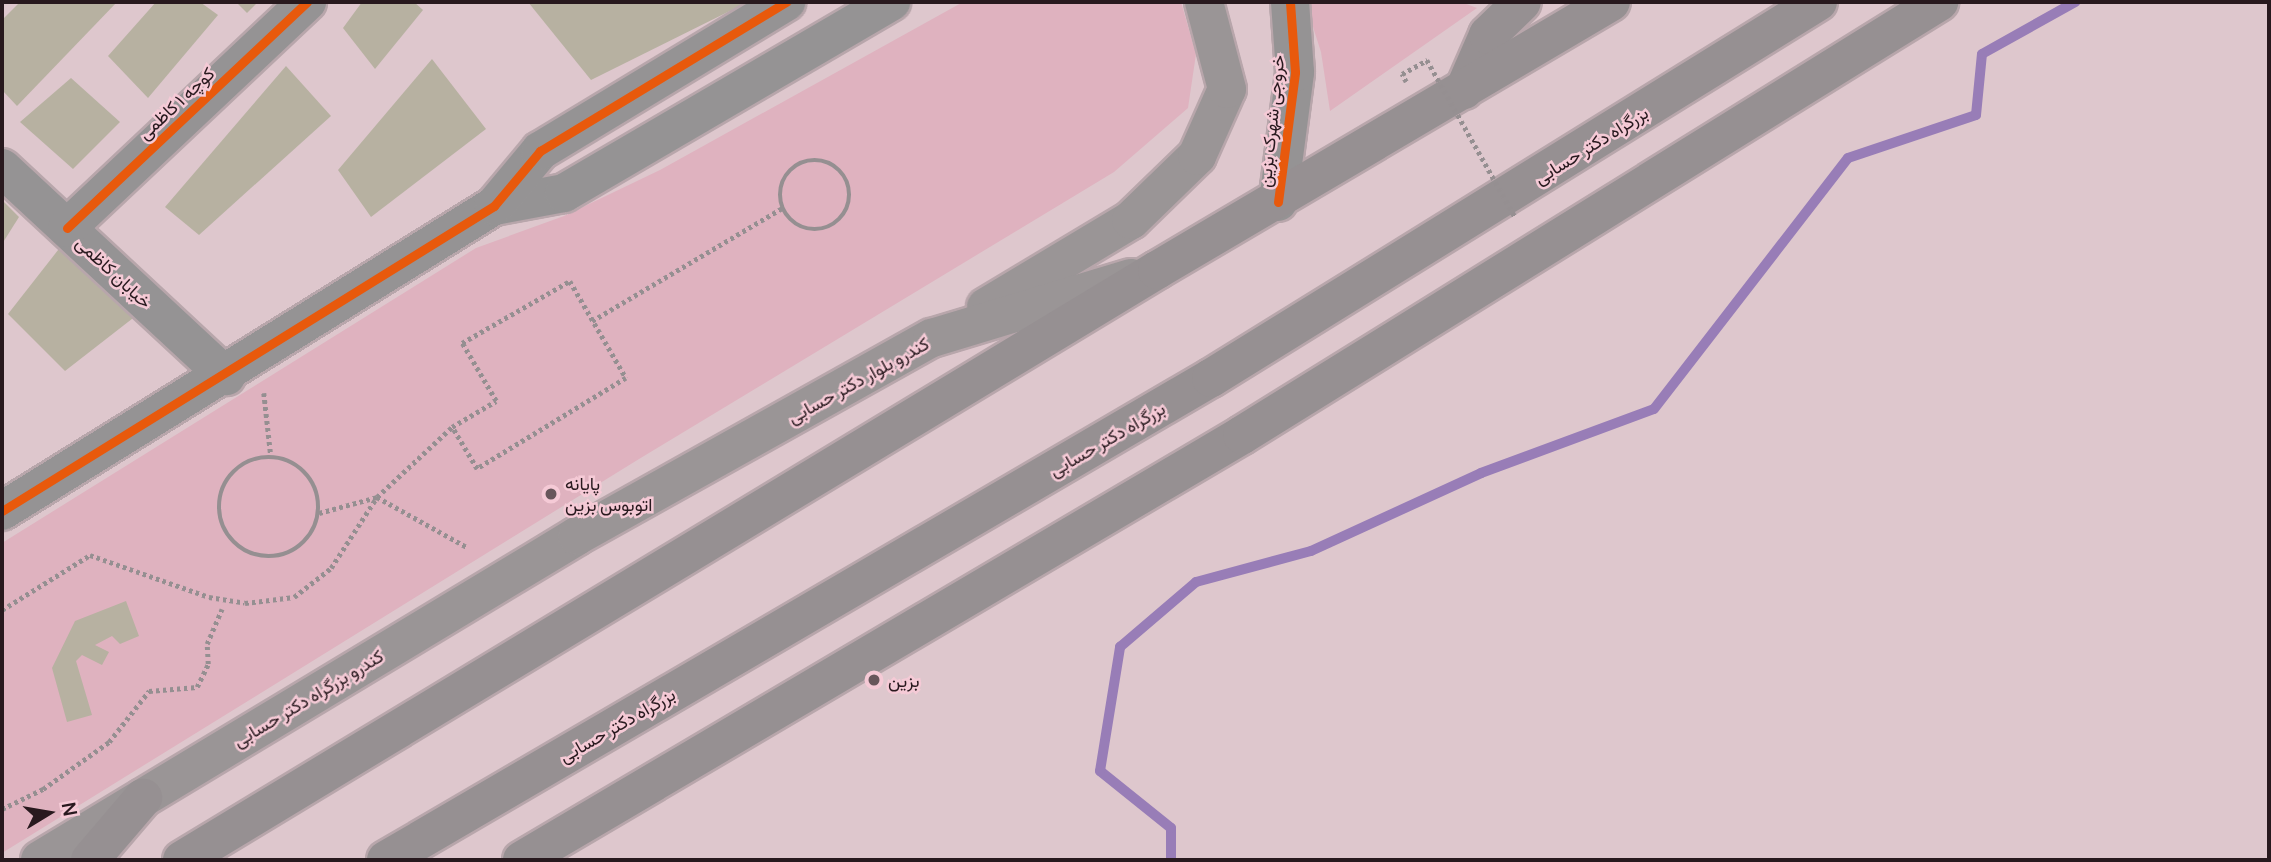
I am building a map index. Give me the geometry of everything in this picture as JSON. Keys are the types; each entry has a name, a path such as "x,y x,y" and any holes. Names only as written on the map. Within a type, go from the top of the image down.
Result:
{"highway":[{"path":"1464,90 1488,35 1522,2"},
{"path":"182,860 1157,270 1278,202 1611,2"},
{"name":"بزرگراه دکتر حسابی","path":"386,860 1212,378 1818,2"},
{"path":"522,860 1242,435 1939,2"},
{"path":"90,860 143,798"}],"main road":[{"path":"932,338 1131,220 1197,156 1227,89 1205,2"},
{"name":"کندرو بلوار دکتر حسابی","path":"578,536 932,338 1157,270"},
{"name":"کندرو بزرگراه دکتر حسابی","path":"40,860 578,536"}],"street":[{"name":"کوچه ۱ کاظمی","path":"66,228 307,2"},
{"path":"2,512 226,376 494,206 540,150 786,2"},
{"path":"494,206 564,193 891,2"},
{"name":"خروجی شهرک بزین","path":"1278,202 1295,72 1290,2"},
{"name":"خیابان کاظمی","path":"2,168 226,376"}],"path":[{"path":"1402,74 1427,60 1515,217"},
{"path":"819,159 831,163 847,180 849,203 845,213 828,228 796,225 782,208 781,184 796,165 819,159"},
{"path":"592,321 782,208"},
{"path":"2,610 90,555 209,597 245,604 294,597 331,568 377,497 452,427 496,401 462,343 569,281 626,378 477,469 452,427"},
{"path":"264,393 271,456"},
{"path":"271,456 302,468 318,496 319,513 304,543 274,558 242,550 229,539 218,508 220,491 240,464 271,456"},
{"path":"319,513 377,497 467,547"},
{"path":"2,809 43,789 109,742 149,691 197,687 208,664 207,644 222,610"}],"shaded area":[{"path":"963,2 1181,2 1196,54 1188,108 1114,172 639,459 2,853 2,543 476,248 564,216 660,170"},
{"path":"1305,2 1461,2 1477,8 1330,111 1321,52"}],"building":[{"path":"20,2 117,2 17,106 2,90 2,20"},
{"path":"156,2 200,2 218,15 148,98 108,56"},
{"path":"236,2 258,2 247,13"},
{"path":"362,2 414,2 423,10 375,69 343,28"},
{"path":"528,2 748,2 591,80"},
{"path":"432,59 486,129 371,217 338,170"},
{"path":"286,66 331,116 199,235 165,207"},
{"path":"71,78 120,122 73,169 20,122"},
{"path":"2,200 19,217 2,244"},
{"path":"62,245 137,315 65,371 8,314"},
{"path":"126,601 139,636 120,644 112,636 95,645 109,652 102,665 82,655 76,661 92,715 67,722 52,668 75,621"}],"waterway":[{"path":"1171,860 1171,828 1100,771 1120,647 1196,582 1311,551 1481,473 1654,409 1848,158 1976,115 1982,54 2075,2"}],"cycle path":[{"path":"67,228 307,2"},
{"path":"2,511 494,206 540,151 786,2"},
{"path":"1278,202 1295,72 1290,2"}],"place":[{"name":"پایانه اتوبوس بزین","path":"551,494"},
{"name":"بزین","path":"874,680"}]}
